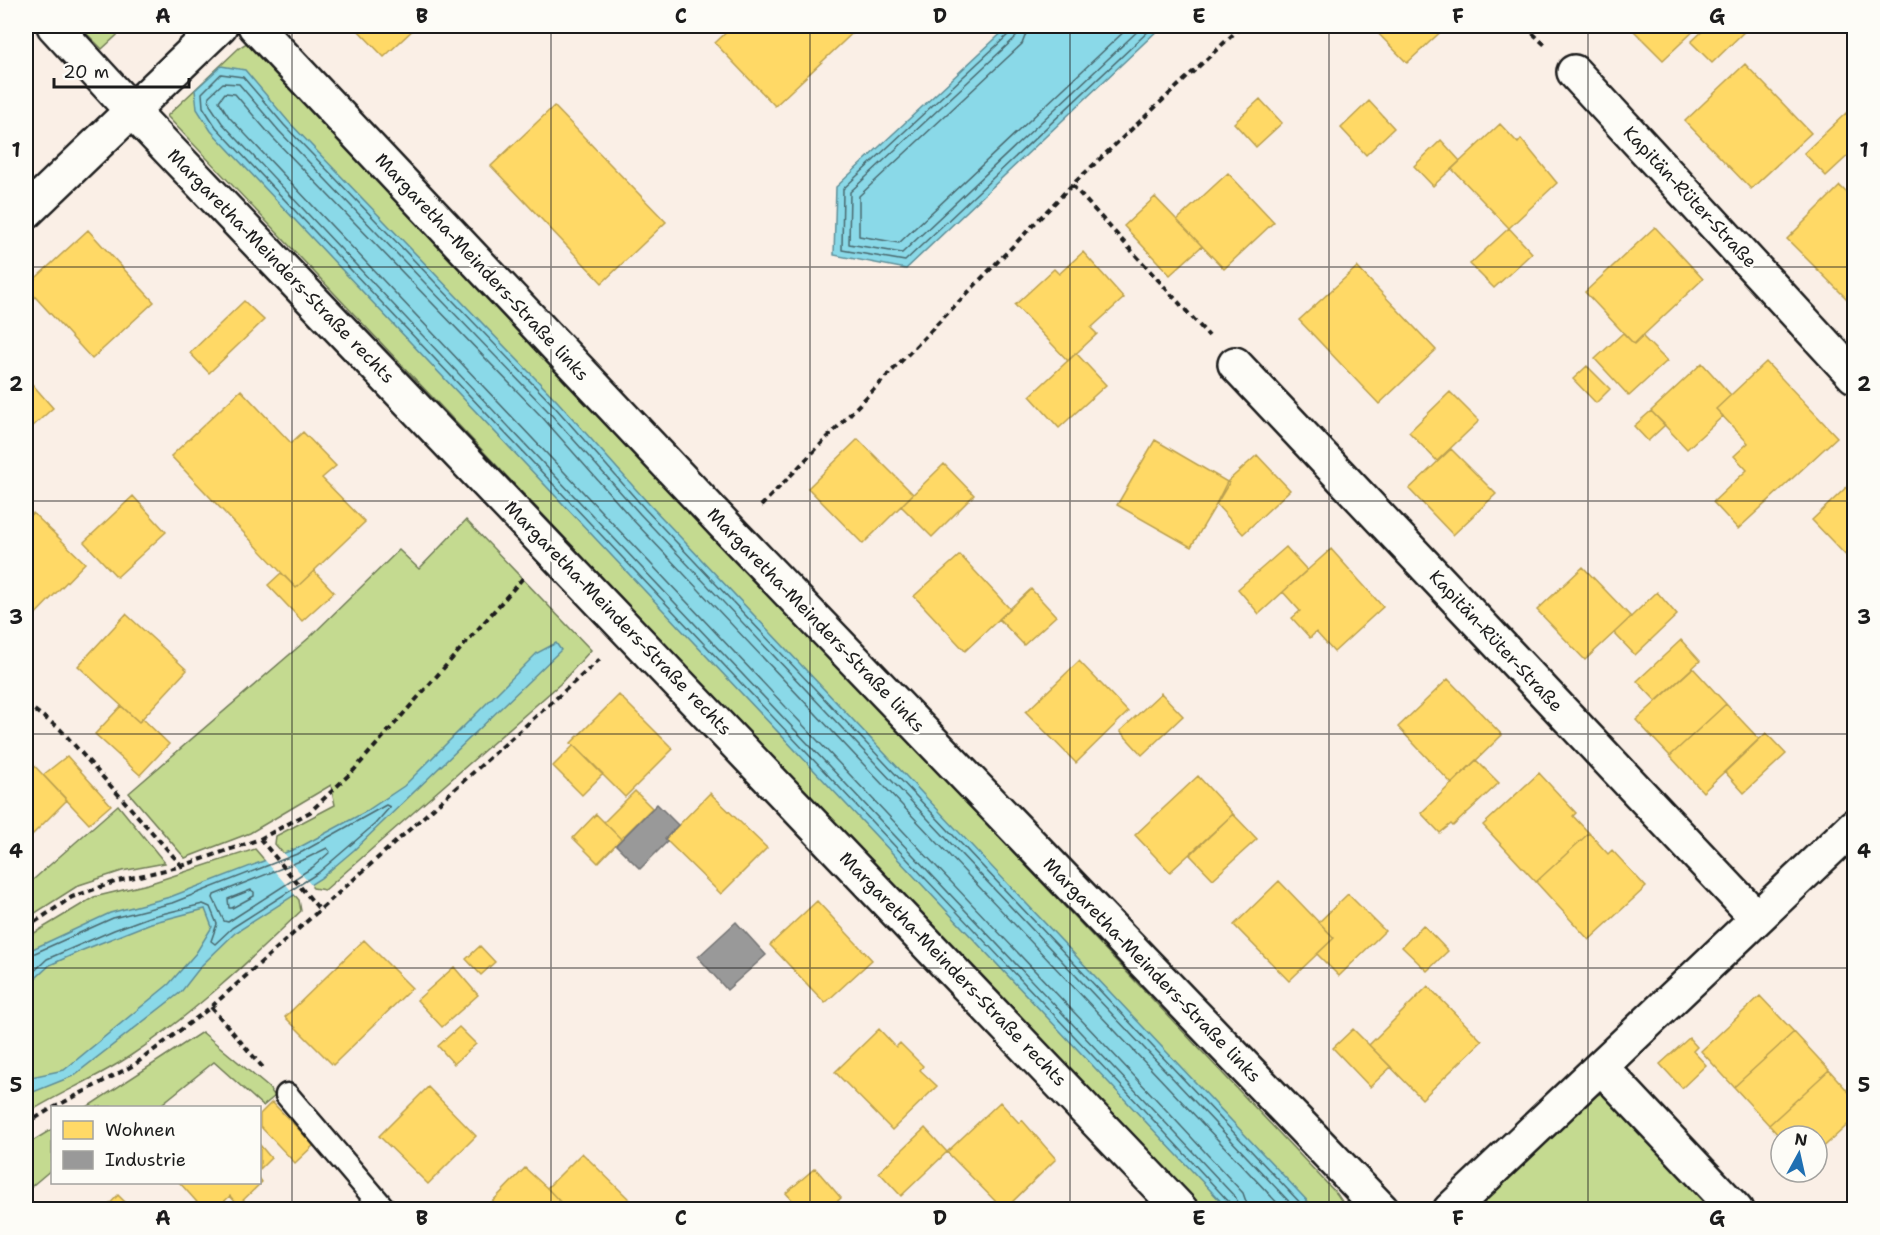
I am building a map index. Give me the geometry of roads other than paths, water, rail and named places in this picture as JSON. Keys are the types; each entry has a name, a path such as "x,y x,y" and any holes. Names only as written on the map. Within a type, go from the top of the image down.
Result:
{"street":[{"name":"Margaretha-Meinders-Straße rechts","path":"54,26 132,111 1181,1209"},
{"path":"26,212 220,26"},
{"name":"Margaretha-Meinders-Straße links","path":"255,26 734,535 1382,1209"},
{"name":"Kapitän-Rüter-Straße","path":"1574,72 1854,376"},
{"name":"Kapitän-Rüter-Straße","path":"1235,364 1757,918"},
{"path":"1450,1209 1854,826"},
{"path":"1601,1066 1736,1209"}],"lane":[{"path":"287,1095 385,1209"}],"water":[{"path":"1009,26 1162,26 906,269 834,255 836,187"},
{"path":"221,66 245,70 288,121 558,402 649,504 1315,1209 1228,1209 211,131 197,109 195,90"},
{"path":"556,643 561,650 354,850 321,878 235,933 202,965 181,992 73,1076 26,1095 26,1078 64,1070 169,984 196,953 212,927 205,909 151,923 50,965 26,987 26,952 110,913 170,897 300,847 365,812 404,786 537,653"}]}
